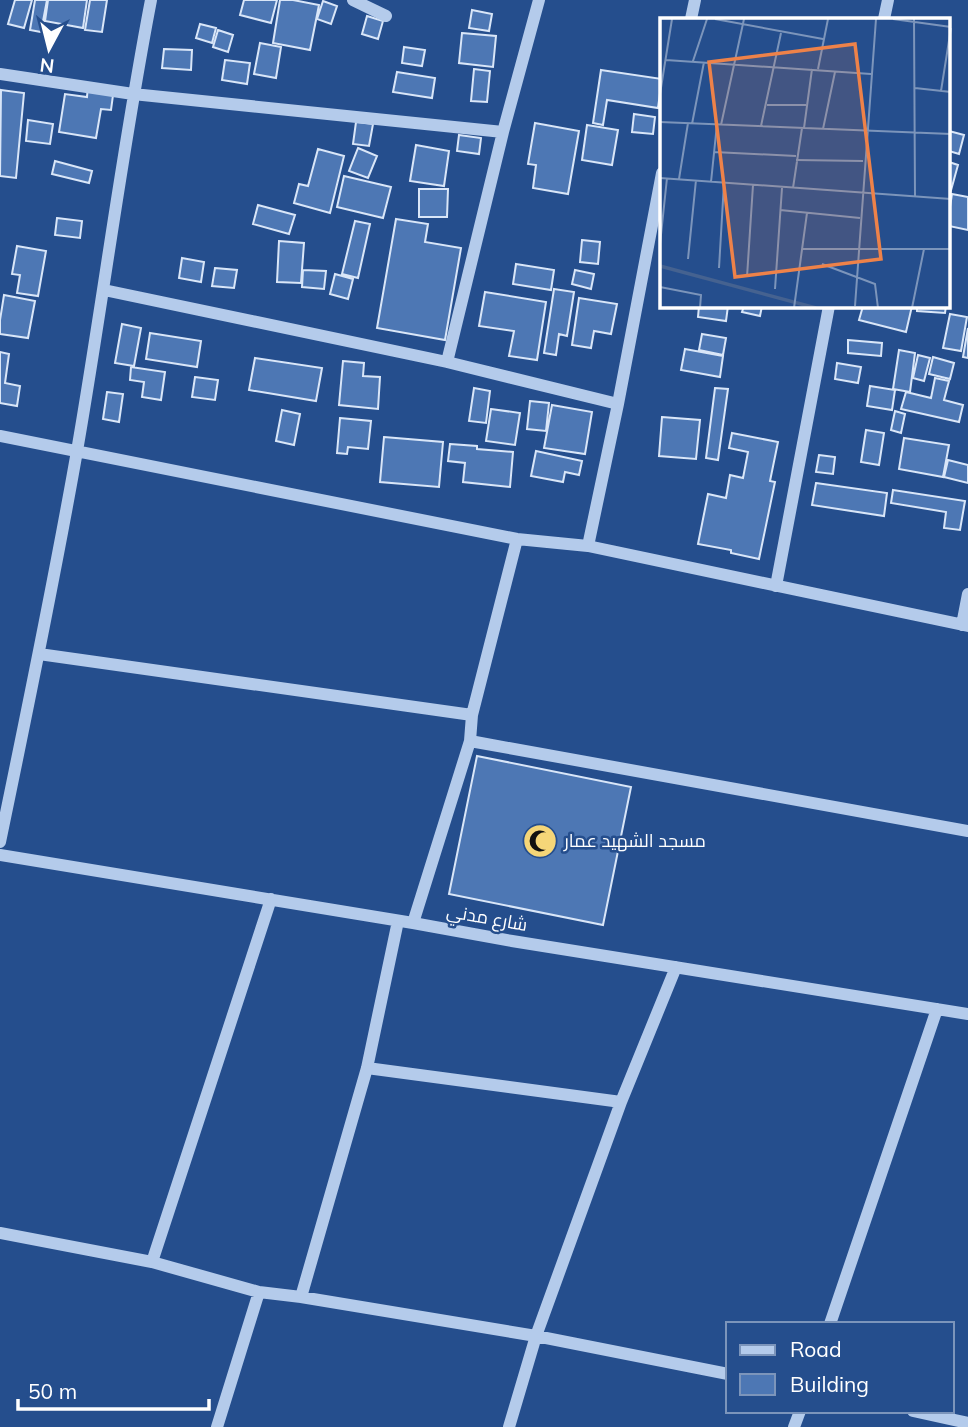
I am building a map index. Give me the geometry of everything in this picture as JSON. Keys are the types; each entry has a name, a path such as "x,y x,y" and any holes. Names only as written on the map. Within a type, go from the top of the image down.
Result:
{"street":[{"path":"0,842 77,451 133,94 151,0"},
{"path":"353,0 386,16"},
{"path":"447,362 503,132 539,0"},
{"path":"691,18 695,0"},
{"path":"884,18 888,0"},
{"path":"0,74 133,94 503,132"},
{"path":"588,547 660,184"},
{"path":"104,290 447,362 618,404"},
{"path":"776,586 829,308"},
{"path":"0,436 517,539 588,547 965,625 968,594"},
{"path":"413,923 470,741 472,715 517,539"},
{"path":"39,654 472,715"},
{"path":"470,741 968,831"},
{"name":"شارع مدني","path":"0,855 512,941 966,1013"},
{"path":"152,1262 271,899"},
{"path":"300,1297 367,1068 397,921"},
{"path":"509,1427 536,1336 621,1102 676,967"},
{"path":"966,1013 968,999"},
{"path":"831,1322 937,1009"},
{"path":"367,1068 621,1102"},
{"path":"0,1233 152,1262 259,1292 536,1336 726,1374"},
{"path":"217,1427 259,1292"},
{"path":"922,1413 968,1423"}],"building":[{"path":"15,0 32,0 24,28 8,24"},
{"path":"35,0 47,0 41,32 30,30"},
{"path":"48,0 87,0 83,28 45,21"},
{"path":"90,0 107,0 102,32 85,30"},
{"path":"244,0 277,0 271,23 240,15"},
{"path":"280,0 319,5 310,50 273,43"},
{"path":"323,1 337,6 331,24 317,19"},
{"path":"472,10 492,14 489,31 469,28"},
{"path":"367,16 383,21 378,39 362,34"},
{"path":"200,24 216,28 212,43 196,38"},
{"path":"218,30 233,35 228,52 213,47"},
{"path":"462,33 496,36 493,67 459,63"},
{"path":"260,43 281,47 276,78 254,74"},
{"path":"404,47 425,50 422,66 402,63"},
{"path":"164,49 192,50 191,70 162,68"},
{"path":"225,60 250,63 247,84 222,80"},
{"path":"474,69 490,71 487,102 471,101"},
{"path":"601,70 660,79 658,108 607,100 603,125 593,123"},
{"path":"397,72 435,78 432,98 393,92"},
{"path":"88,85 114,88 111,110 101,109 96,138 59,132 65,94 87,97"},
{"path":"1,90 24,93 16,178 0,176"},
{"path":"634,114 655,117 653,134 632,132"},
{"path":"28,120 53,124 50,144 26,141"},
{"path":"356,122 373,124 369,146 353,144"},
{"path":"535,123 579,131 568,194 533,188 536,165 528,164"},
{"path":"587,125 618,130 612,165 582,160"},
{"path":"950,131 964,135 959,154 950,151"},
{"path":"459,135 481,138 479,154 457,151"},
{"path":"416,145 449,151 444,186 410,181"},
{"path":"358,148 377,156 368,178 349,171"},
{"path":"318,149 344,156 330,213 294,203 299,184 308,186"},
{"path":"55,161 92,171 89,183 52,174"},
{"path":"950,162 958,165 950,194"},
{"path":"344,176 391,187 383,218 337,207"},
{"path":"419,189 448,189 447,217 419,217"},
{"path":"952,194 968,197 968,230 950,226"},
{"path":"258,205 295,215 289,234 253,224"},
{"path":"57,218 82,221 80,238 55,235"},
{"path":"396,219 428,224 425,242 461,248 445,340 377,328"},
{"path":"355,221 370,224 358,278 342,274"},
{"path":"582,240 600,242 598,264 580,262"},
{"path":"279,241 304,243 301,283 277,282"},
{"path":"17,246 46,251 38,296 17,293 20,275 12,274"},
{"path":"182,258 204,262 201,282 179,278"},
{"path":"516,264 554,270 551,290 513,284"},
{"path":"215,268 237,270 234,288 212,286"},
{"path":"303,270 326,271 324,289 302,287"},
{"path":"575,270 594,274 591,289 572,284"},
{"path":"335,274 353,279 348,299 330,294"},
{"path":"554,289 574,292 567,336 559,334 556,355 544,353"},
{"path":"485,292 546,302 537,360 509,356 514,331 479,326"},
{"path":"4,295 35,301 28,338 0,334"},
{"path":"579,298 617,304 611,334 594,331 591,348 572,345"},
{"path":"699,308 728,308 726,321 698,317"},
{"path":"743,308 762,308 760,316 742,312"},
{"path":"862,308 912,308 906,332 859,320"},
{"path":"917,308 946,308 945,313 917,311"},
{"path":"950,314 967,317 961,351 943,348"},
{"path":"122,324 141,328 134,366 115,363"},
{"path":"968,328 968,358 963,357"},
{"path":"150,333 201,341 197,367 146,359"},
{"path":"702,334 726,338 723,355 699,350"},
{"path":"848,340 882,343 881,356 848,353"},
{"path":"685,349 723,356 720,377 681,370"},
{"path":"899,350 915,353 910,392 893,389"},
{"path":"0,352 9,354 5,383 20,386 17,406 0,403"},
{"path":"918,355 930,358 924,381 913,378"},
{"path":"933,357 954,363 950,379 929,374"},
{"path":"255,358 322,368 316,401 249,390"},
{"path":"343,361 364,363 363,376 380,377 378,409 339,405"},
{"path":"837,363 861,367 858,383 835,379"},
{"path":"131,367 165,372 161,400 142,397 144,382 130,380"},
{"path":"195,377 218,380 215,400 192,397"},
{"path":"935,378 949,381 944,400 963,405 959,422 901,409 906,392 931,398"},
{"path":"870,386 895,390 892,410 867,406"},
{"path":"474,388 490,391 486,423 469,421"},
{"path":"715,388 728,389 718,460 706,458"},
{"path":"107,392 123,394 119,422 103,419"},
{"path":"530,401 549,403 546,431 527,429"},
{"path":"552,405 592,412 585,454 544,448"},
{"path":"491,409 520,413 515,445 486,441"},
{"path":"282,410 300,414 294,445 276,441"},
{"path":"895,411 905,414 901,433 891,430"},
{"path":"662,417 700,420 696,459 659,456"},
{"path":"340,418 371,421 368,449 348,447 347,454 337,453"},
{"path":"866,430 884,433 879,465 861,462"},
{"path":"732,433 778,442 770,481 775,482 759,559 698,544 708,494 726,498 730,475 743,478 748,452 729,448"},
{"path":"384,437 443,442 439,487 380,482"},
{"path":"904,438 949,445 943,477 899,469"},
{"path":"450,444 513,452 510,487 463,482 465,463 448,461"},
{"path":"536,451 582,461 579,475 565,472 563,482 531,476"},
{"path":"819,455 835,457 833,474 816,472"},
{"path":"948,460 968,465 968,483 944,477"},
{"path":"816,483 887,493 884,516 812,505"},
{"path":"893,490 965,501 960,530 944,528 946,512 891,503"},
{"name":"مسجد الشهيد عمار","path":"477,756 631,787 603,925 449,894"}],"place":[{"name":"مسجد الشهيد عمار","path":"540,841"}]}
